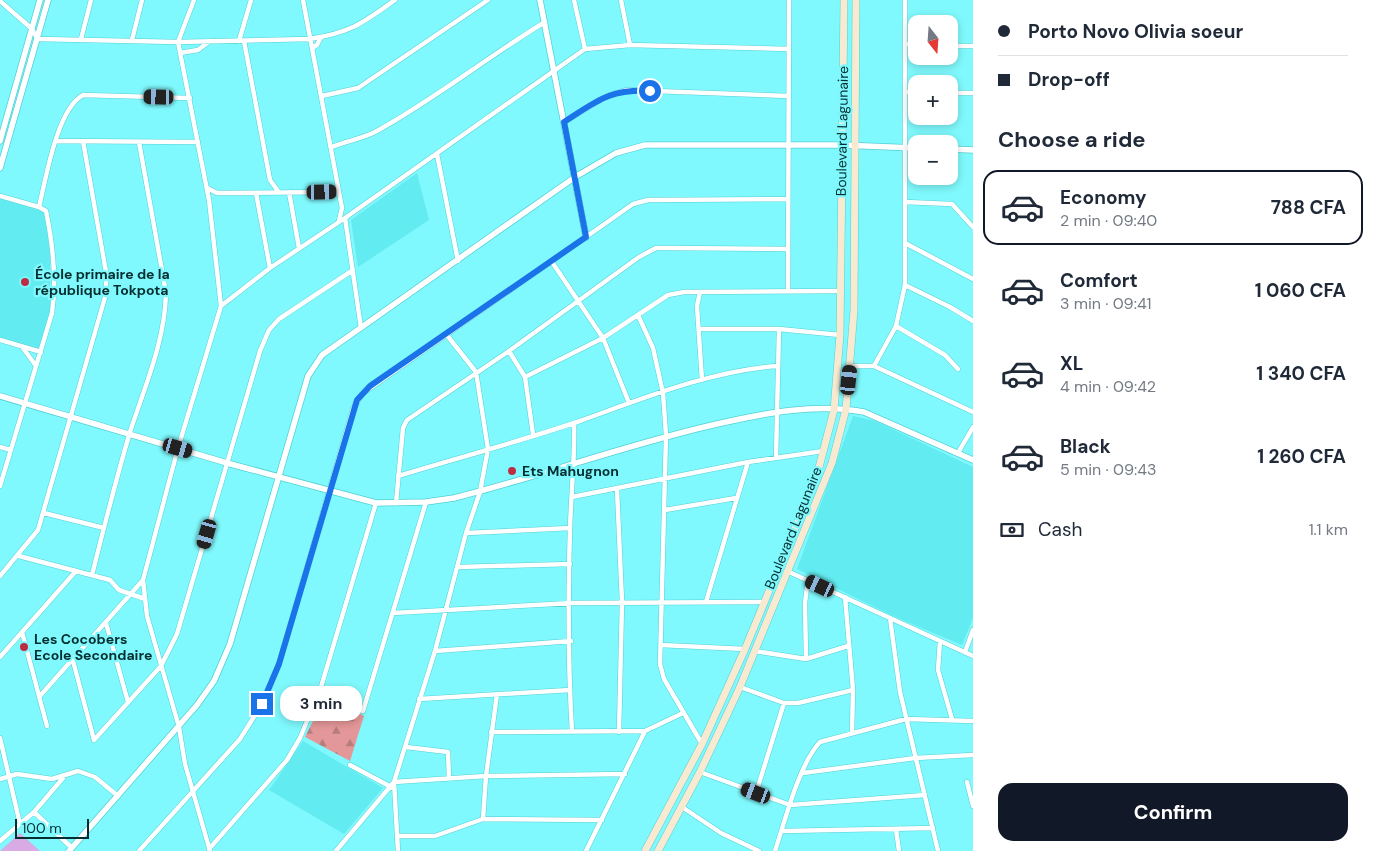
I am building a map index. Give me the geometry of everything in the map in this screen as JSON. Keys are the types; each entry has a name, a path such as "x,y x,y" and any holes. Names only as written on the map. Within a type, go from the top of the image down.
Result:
{"main road":[{"name":"Boulevard Lagunaire","path":"645,851 702,744 745,649 816,475 834,410 840,335 844,0"},
{"name":"Boulevard Lagunaire","path":"658,851 700,772 740,687 832,463 846,409 851,366 854,310 856,0"}],"street":[{"path":"0,140 40,0"},
{"path":"0,168 48,0"},
{"path":"81,39 91,0"},
{"path":"132,40 142,0"},
{"path":"194,0 178,42 209,200 221,306 178,448 143,580 145,599 161,666 179,727 185,764 209,850"},
{"path":"251,0 242,41 270,180 278,191"},
{"path":"303,0 342,208 339,222"},
{"path":"38,39 178,42 310,39 353,29 395,0"},
{"path":"322,96 358,88 488,0"},
{"path":"540,0 586,237"},
{"path":"574,0 585,49"},
{"path":"621,0 630,44"},
{"path":"788,291 789,0"},
{"path":"874,366 896,326 905,285 904,0"},
{"path":"0,1 31,28 38,39"},
{"path":"332,147 375,132 452,84 483,61 545,22"},
{"path":"312,48 318,45 321,37"},
{"path":"180,52 198,50 210,41"},
{"path":"221,306 270,268 351,214 554,69 585,49 630,44 789,48"},
{"path":"958,46 973,46"},
{"path":"564,122 599,100 627,90 789,96"},
{"path":"958,93 973,93"},
{"path":"39,206 56,141 71,105 83,95 190,98"},
{"path":"330,140 339,144"},
{"path":"56,141 198,142"},
{"path":"0,576 36,535 44,513 106,294 106,272 83,141"},
{"path":"92,575 130,434 166,314 166,292 139,142"},
{"path":"34,812 70,850 179,727 214,681 226,656 311,369 322,355 575,177 616,153 640,146 841,145 908,147"},
{"path":"958,149 973,150"},
{"path":"437,154 458,261"},
{"path":"267,192 270,180"},
{"path":"207,188 217,193 339,192"},
{"path":"289,192 299,248"},
{"path":"209,200 217,193"},
{"path":"256,193 270,268"},
{"path":"0,196 39,206 46,211 51,237 54,292 52,313 0,486"},
{"path":"140,851 240,739 252,722 272,684 357,400 370,386 639,201 788,199"},
{"path":"905,202 952,204 973,227"},
{"path":"342,208 351,214"},
{"path":"345,218 361,328"},
{"path":"905,243 973,280"},
{"path":"396,503 403,428 407,420 509,351 639,257 656,248 788,249"},
{"path":"552,262 603,338 629,404"},
{"path":"73,661 94,740 161,666 181,624 260,351 269,330 286,314 353,270"},
{"path":"905,285 950,307 973,321"},
{"path":"525,377 603,338 668,295 700,292 841,291"},
{"path":"700,292 697,306 702,380"},
{"path":"638,315 653,348 663,393 666,435 660,664 664,679 702,744"},
{"path":"896,326 945,355 958,369"},
{"path":"699,329 779,329 840,335"},
{"path":"776,458 779,329"},
{"path":"336,851 392,786 406,747 446,610 466,533 480,492 488,450 476,372 446,334"},
{"path":"0,340 41,352"},
{"path":"22,346 36,366"},
{"path":"509,351 525,377 532,434"},
{"path":"398,476 488,450 532,434 574,423 702,380 754,368 778,366"},
{"path":"851,366 874,366 973,412"},
{"path":"0,396 71,418 376,503 426,502 480,492 666,435 778,410 846,409 874,415 973,460"},
{"path":"572,732 570,690 570,528 576,462 574,423"},
{"path":"958,453 973,427"},
{"path":"0,447 11,450"},
{"path":"572,497 748,462 823,451"},
{"path":"706,602 748,462"},
{"path":"617,489 622,602 619,732"},
{"path":"665,510 736,498"},
{"path":"322,687 363,711 426,502"},
{"path":"209,850 287,760 304,730 322,687 376,503"},
{"path":"44,513 104,528"},
{"path":"466,533 570,528"},
{"path":"19,556 110,580 116,588 145,599"},
{"path":"458,567 570,564"},
{"path":"0,657 76,571"},
{"path":"787,571 973,656"},
{"path":"39,697 143,580"},
{"path":"806,659 805,603 808,580"},
{"path":"845,597 853,690 852,732"},
{"path":"394,613 570,603 763,602"},
{"path":"890,618 898,683 938,851"},
{"path":"106,623 128,702"},
{"path":"965,652 973,630"},
{"path":"22,632 47,726"},
{"path":"940,641 938,670 952,719"},
{"path":"434,651 571,642"},
{"path":"661,645 745,649"},
{"path":"754,651 806,659 848,646"},
{"path":"740,687 784,703 798,703 853,690"},
{"path":"419,699 570,690"},
{"path":"483,819 486,776 497,694"},
{"path":"756,793 784,703"},
{"path":"491,732 645,731 683,713"},
{"path":"775,851 803,773 813,750 820,742 906,719 973,720"},
{"path":"586,851 645,731"},
{"path":"0,738 20,824"},
{"path":"406,747 448,752 449,778"},
{"path":"803,773 915,758 973,756"},
{"path":"350,765 392,786 449,778 486,776 625,774"},
{"path":"0,779 17,774 52,779 78,771 90,774 118,796"},
{"path":"700,772 790,806 925,795"},
{"path":"0,841 34,812 68,773"},
{"path":"967,782 973,806"},
{"path":"392,786 398,851"},
{"path":"682,807 721,833 759,851"},
{"path":"398,836 435,836 483,819 602,820"},
{"path":"782,831 933,828"},
{"path":"896,829 900,851"}],"shaded area":[{"path":"417,173 429,220 358,267 351,220"},
{"name":"École primaire de la république Tokpota","path":"0,197 44,212 50,249 50,315 38,350 0,338"},
{"path":"853,416 875,421 973,467 973,618 962,645 893,616 797,569"},
{"path":"303,741 383,788 344,834 269,790"},
{"path":"20,833 40,851 0,851"}],"green space":[{"path":"337,700 364,716 350,761 305,737 320,707"}],"place":[{"name":"École primaire de la république Tokpota","path":"25,282"},
{"name":"Ets Mahugnon","path":"512,471"},
{"name":"Les Cocobers Ecole Secondaire","path":"24,647"}],"route":[{"path":"262,704 279,664 357,400 370,386 586,237 564,122 613,93 627,90 650,91"}]}
